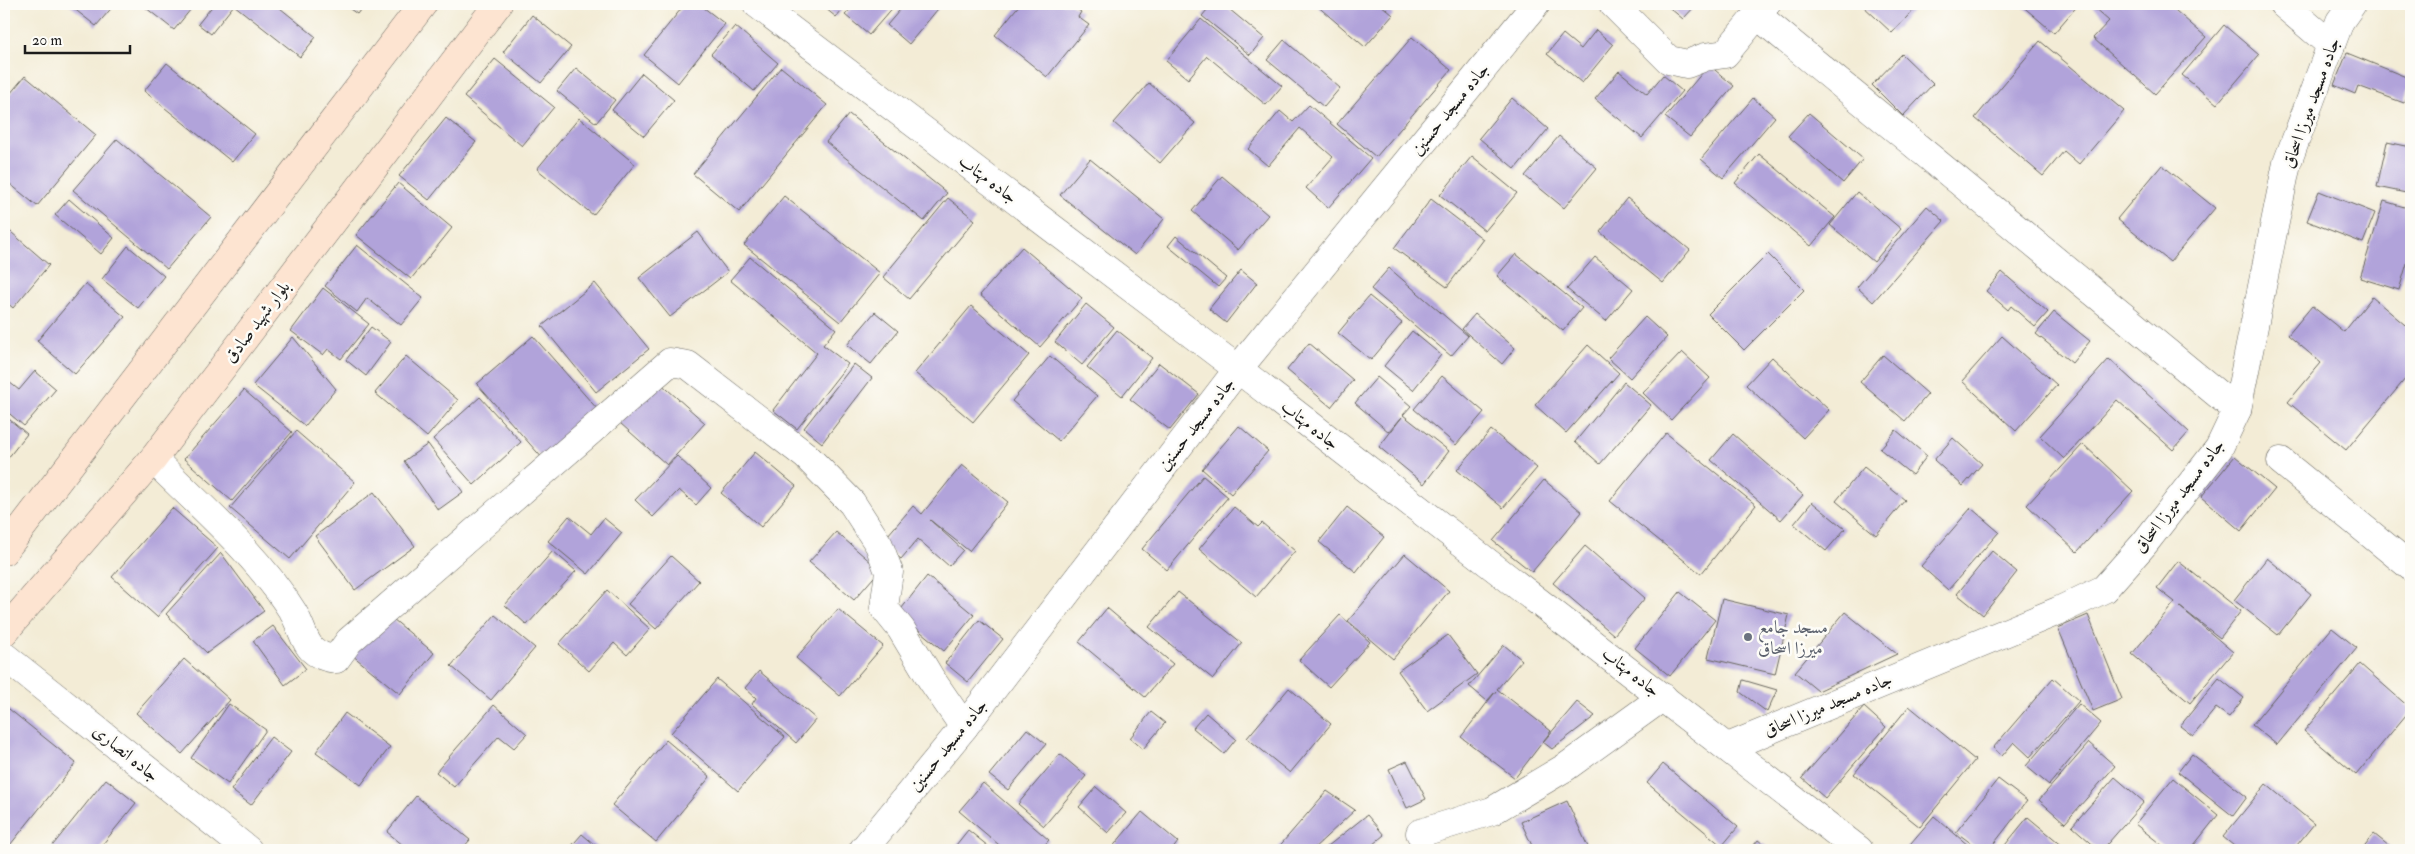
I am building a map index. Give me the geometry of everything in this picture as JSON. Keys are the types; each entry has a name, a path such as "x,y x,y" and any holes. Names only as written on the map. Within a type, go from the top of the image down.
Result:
{"main road":[{"path":"4,551 423,4"},
{"name":"بلوار شهید صادق","path":"4,632 153,459 498,4"}],"street":[{"name":"جاده مهتاب","path":"757,4 1238,370 1859,850"},
{"name":"جاده مسجد حسنین","path":"863,850 964,726 1238,370 1536,4"},
{"path":"1613,4 1669,60 1687,64 1705,57 1725,54 1761,10 2237,410"},
{"path":"2283,4 2331,45"},
{"name":"جاده مسجد ميرزا اسحاق","path":"1728,747 2104,590 2144,544 2219,448 2237,410 2287,163 2340,21 2352,4"},
{"path":"153,459 256,564 294,613 304,641 322,658 336,659 349,641 670,362 688,364 806,456 852,503 879,544 889,572 884,608 901,629 931,679 964,726"},
{"path":"2281,461 2411,567"},
{"name":"جاده انصاری","path":"4,656 248,850"},
{"path":"1420,833 1492,811 1566,767 1663,697"}],"building":[{"path":"68,4 115,4 96,26"},
{"path":"141,4 195,4 174,30"},
{"path":"214,4 275,4 316,37 300,57 234,5 211,34 198,24"},
{"path":"343,4 365,4 357,14"},
{"path":"685,4 699,4 725,24 678,83 644,55"},
{"path":"820,4 847,4 836,17"},
{"path":"855,4 896,4 869,35 845,15"},
{"path":"905,4 942,4 909,44 887,25"},
{"path":"1020,4 1071,4 1081,12 1078,17 1089,25 1047,77 995,35"},
{"path":"1212,4 1223,4 1264,38 1250,55 1202,16"},
{"path":"1315,4 1380,4 1393,15 1365,47"},
{"path":"1665,4 1697,4 1683,19"},
{"path":"1861,4 1919,4 1892,33"},
{"path":"2020,4 2079,4 2054,33"},
{"path":"2094,4 2168,4 2206,37 2155,94 2093,38 2109,21 2092,6"},
{"path":"2398,4 2411,4 2411,9"},
{"path":"532,15 571,47 541,83 503,52"},
{"path":"1201,19 1282,86 1266,105 1207,56 1188,79 1166,61"},
{"path":"2224,25 2259,55 2217,104 2182,75"},
{"path":"735,26 778,63 754,91 711,54"},
{"path":"1596,30 1613,45 1582,83 1547,54 1563,34 1581,49"},
{"path":"1412,37 1451,70 1376,157 1337,124"},
{"path":"1284,40 1340,88 1324,107 1267,60"},
{"path":"2040,41 2124,111 2079,164 2064,151 2043,176 1975,118"},
{"path":"2347,53 2411,79 2404,103 2358,86 2355,94 2334,85"},
{"path":"1902,54 1933,84 1903,116 1872,85"},
{"path":"495,59 554,107 522,146 464,97"},
{"path":"167,63 255,134 232,162 144,91"},
{"path":"1709,65 1734,86 1690,137 1665,117"},
{"path":"781,67 827,105 739,212 693,174"},
{"path":"576,68 615,100 596,123 557,91"},
{"path":"1619,71 1647,94 1663,75 1682,91 1642,138 1595,99"},
{"path":"642,73 674,100 644,136 612,110"},
{"path":"25,76 96,135 37,206 4,179 4,101"},
{"path":"1149,83 1195,123 1160,163 1114,123"},
{"path":"1512,98 1548,129 1515,169 1479,138"},
{"path":"1753,98 1775,117 1723,178 1701,159"},
{"path":"1309,105 1371,158 1328,208 1306,188 1333,157 1300,128 1268,166 1248,149 1280,111 1293,122"},
{"path":"1809,113 1863,159 1843,183 1788,136"},
{"path":"849,114 947,193 924,221 826,142"},
{"path":"446,118 476,142 429,200 399,176"},
{"path":"579,118 635,164 593,215 537,169"},
{"path":"1559,136 1597,168 1564,208 1525,176"},
{"path":"117,139 211,217 167,269 73,190"},
{"path":"2387,142 2411,147 2411,194 2377,187"},
{"path":"1759,154 1835,217 1811,246 1735,183"},
{"path":"1472,156 1517,193 1485,231 1440,195"},
{"path":"1090,159 1164,219 1135,255 1060,195"},
{"path":"2162,165 2215,208 2170,262 2117,219"},
{"path":"1222,176 1268,215 1238,250 1192,211"},
{"path":"398,183 452,228 411,279 356,235"},
{"path":"2319,191 2375,213 2363,243 2307,221"},
{"path":"1857,192 1901,229 1874,262 1830,225"},
{"path":"784,196 880,273 840,322 744,245"},
{"path":"948,198 975,220 909,299 883,277"},
{"path":"1627,198 1690,250 1663,283 1600,232"},
{"path":"69,199 114,238 101,254 55,215"},
{"path":"1431,199 1483,239 1447,287 1394,248"},
{"path":"2384,201 2411,209 2411,250 2399,290 2360,278"},
{"path":"1927,206 1944,221 1873,302 1857,287"},
{"path":"4,226 49,265 13,308 4,300"},
{"path":"698,232 728,272 670,317 639,278"},
{"path":"1176,236 1226,278 1218,287 1168,246"},
{"path":"357,245 423,298 401,325 367,298 357,312 325,286"},
{"path":"128,246 164,276 138,308 102,279"},
{"path":"1022,247 1082,298 1040,347 980,295"},
{"path":"1516,254 1582,308 1563,331 1497,276"},
{"path":"1768,254 1804,290 1744,350 1708,314"},
{"path":"750,257 836,329 823,345 848,364 797,429 773,410 817,353 730,280"},
{"path":"1595,257 1633,289 1606,321 1567,289"},
{"path":"1389,268 1468,336 1451,356 1371,289"},
{"path":"1241,270 1257,283 1226,323 1209,309"},
{"path":"2002,272 2048,312 2035,327 2011,306 2008,310 1986,291"},
{"path":"595,283 649,349 596,392 542,326"},
{"path":"85,284 125,317 75,374 37,341"},
{"path":"323,288 369,324 341,359 328,349 323,355 291,331"},
{"path":"1369,296 1402,323 1371,360 1338,333"},
{"path":"2372,297 2411,330 2411,372 2346,450 2288,402 2321,363 2288,335 2312,306 2344,332"},
{"path":"1086,304 1114,327 1082,365 1055,342"},
{"path":"971,306 1029,355 973,422 915,373"},
{"path":"875,312 898,331 871,364 847,345"},
{"path":"2054,312 2090,341 2072,363 2036,334"},
{"path":"1475,314 1515,348 1502,364 1462,329"},
{"path":"1645,317 1667,337 1630,378 1608,358"},
{"path":"371,327 391,342 366,376 346,360"},
{"path":"1117,330 1152,358 1122,396 1087,367"},
{"path":"1412,331 1441,355 1413,390 1384,366"},
{"path":"533,336 599,411 544,460 477,384"},
{"path":"2002,336 2057,385 2016,431 1962,381"},
{"path":"293,337 336,389 305,426 253,385"},
{"path":"1309,343 1353,380 1331,407 1287,370"},
{"path":"1588,345 1619,373 1566,433 1535,405"},
{"path":"1682,352 1710,378 1671,420 1643,393"},
{"path":"1883,355 1928,394 1905,421 1860,382"},
{"path":"406,356 458,400 427,437 375,393"},
{"path":"1050,356 1097,396 1059,441 1012,401"},
{"path":"1772,357 1829,410 1803,438 1746,385"},
{"path":"2109,359 2189,432 2173,450 2117,400 2064,459 2040,436"},
{"path":"1159,363 1199,394 1170,430 1130,399"},
{"path":"854,364 872,378 822,443 804,428"},
{"path":"35,371 56,389 24,426 4,409 4,378 19,390"},
{"path":"1442,376 1484,412 1456,445 1414,409"},
{"path":"1377,377 1411,406 1403,415 1449,451 1424,484 1379,447 1402,417 1389,432 1355,403"},
{"path":"658,381 705,423 667,465 620,423"},
{"path":"1624,382 1651,405 1600,464 1575,442"},
{"path":"244,390 292,432 232,501 184,459"},
{"path":"480,397 521,442 474,485 433,439"},
{"path":"4,415 27,434 4,463"},
{"path":"1239,426 1268,451 1231,494 1202,469"},
{"path":"1491,430 1537,468 1503,508 1457,470"},
{"path":"1896,430 1927,456 1912,475 1880,449"},
{"path":"296,431 355,482 290,559 230,508"},
{"path":"1666,433 1756,505 1701,574 1610,501"},
{"path":"1733,434 1803,495 1781,520 1711,460"},
{"path":"1953,438 1982,464 1963,486 1934,460"},
{"path":"428,444 463,492 438,510 404,461"},
{"path":"2083,444 2133,491 2077,552 2027,505"},
{"path":"755,452 796,486 761,527 721,493"},
{"path":"677,456 711,488 696,505 679,490 653,517 635,500"},
{"path":"2235,456 2275,489 2241,531 2201,497"},
{"path":"962,465 1008,502 969,551 930,520 963,550 949,566 918,539 901,559 881,543 913,506 922,514"},
{"path":"1864,467 1905,500 1876,535 1836,501"},
{"path":"1203,476 1228,497 1167,570 1142,549"},
{"path":"1544,480 1582,512 1532,572 1493,541"},
{"path":"374,492 415,546 355,590 315,536"},
{"path":"1812,502 1845,529 1826,551 1794,524"},
{"path":"1234,507 1258,527 1262,523 1295,551 1256,597 1199,549"},
{"path":"1347,507 1384,537 1356,572 1319,542"},
{"path":"172,508 218,548 157,617 112,577"},
{"path":"1971,508 1999,532 1948,590 1921,566"},
{"path":"569,516 591,534 604,518 622,533 588,574 548,541"},
{"path":"836,532 880,570 854,600 809,562"},
{"path":"1585,546 1645,598 1614,635 1553,583"},
{"path":"553,551 576,571 527,625 505,605"},
{"path":"1992,551 2017,572 1983,615 1957,594"},
{"path":"221,553 264,611 207,653 166,614"},
{"path":"1405,554 1449,591 1393,659 1348,621"},
{"path":"671,556 699,581 656,629 628,604"},
{"path":"2267,558 2311,594 2278,635 2234,600"},
{"path":"2178,561 2241,611 2220,638 2180,607 2233,652 2190,703 2132,654 2175,602 2157,588"},
{"path":"927,576 974,615 944,651 898,613"},
{"path":"607,590 650,629 627,655 614,643 589,671 559,644"},
{"path":"1178,592 1242,643 1213,679 1149,627"},
{"path":"1680,592 1715,620 1670,676 1635,648"},
{"name":"مسجد جامع میرزا اسحاق","path":"1722,599 1789,615 1775,674 1708,658"},
{"path":"1107,608 1173,664 1145,697 1079,642"},
{"path":"838,609 883,646 840,696 796,658"},
{"path":"1845,612 1897,654 1818,691 1795,672"},
{"path":"387,614 434,653 400,694 352,655"},
{"path":"495,615 535,648 491,700 451,666"},
{"path":"1340,615 1370,642 1329,687 1299,660"},
{"path":"2088,615 2122,699 2093,711 2058,628"},
{"path":"979,620 1003,639 968,682 945,663"},
{"path":"273,626 306,669 285,685 253,641"},
{"path":"2332,628 2357,648 2277,745 2252,725"},
{"path":"1448,635 1477,674 1427,711 1398,671"},
{"path":"1504,645 1522,660 1497,689 1551,731 1515,778 1461,737 1496,691 1487,701 1469,686"},
{"path":"184,659 230,700 182,754 136,713"},
{"path":"2360,664 2411,709 2356,775 2304,731"},
{"path":"759,671 816,719 796,743 752,704 756,698 745,688"},
{"path":"2053,678 2079,701 2030,757 2014,742 2002,756 1993,748"},
{"path":"2219,678 2244,698 2229,717 2216,708 2193,736 2180,726"},
{"path":"717,679 785,737 738,791 671,733"},
{"path":"1743,680 1777,690 1767,712 1740,692"},
{"path":"1289,688 1331,724 1290,773 1247,738"},
{"path":"1577,702 1595,716 1552,749 1543,742"},
{"path":"229,704 266,730 228,784 191,758"},
{"path":"2079,704 2101,723 2049,785 2026,766"},
{"path":"4,705 76,763 6,850 4,848"},
{"path":"494,705 527,734 514,748 499,736 454,787 436,772"},
{"path":"1909,706 1975,760 1920,827 1854,774"},
{"path":"1864,707 1886,727 1825,798 1802,778"},
{"path":"1151,712 1165,723 1143,749 1130,738"},
{"path":"345,713 390,747 361,785 316,752"},
{"path":"1206,713 1236,739 1224,754 1193,728"},
{"path":"1027,729 1046,744 1008,790 989,775"},
{"path":"271,737 291,752 251,805 231,790"},
{"path":"666,740 710,777 656,842 612,805"},
{"path":"2089,743 2115,766 2065,823 2039,800"},
{"path":"1060,754 1086,776 1044,826 1018,804"},
{"path":"2192,754 2247,797 2233,816 2178,772"},
{"path":"1407,761 1426,799 1407,808 1389,769"},
{"path":"1663,764 1738,827 1722,846 1647,783"},
{"path":"2115,777 2144,802 2102,850 2099,850 2072,826"},
{"path":"2173,778 2218,815 2190,850 2168,850 2135,824"},
{"path":"106,779 136,803 98,850 49,850"},
{"path":"1998,779 2027,801 1989,850 1980,850 1956,832"},
{"path":"983,783 1049,840 1040,850 1005,850 959,811"},
{"path":"2266,784 2314,824 2293,850 2239,850 2223,837"},
{"path":"1096,787 1126,813 1108,833 1079,807"},
{"path":"1327,791 1355,810 1312,850 1276,850"},
{"path":"416,796 470,840 461,850 409,850 387,832"},
{"path":"1567,801 1588,847 1582,850 1534,850 1521,822"},
{"path":"1142,812 1178,842 1172,850 1110,850"},
{"path":"1367,815 1384,835 1366,850 1323,850"},
{"path":"1934,816 1969,846 1965,850 1905,850"},
{"path":"2028,817 2064,847 2061,850 2001,850"},
{"path":"968,830 993,850 952,850"},
{"path":"582,834 601,850 568,850"},
{"path":"2374,834 2394,850 2361,850"},
{"path":"1758,840 1771,850 1750,850"}],"place":[{"name":"مسجد جامع میرزا اسحاق","path":"1748,637"}]}
